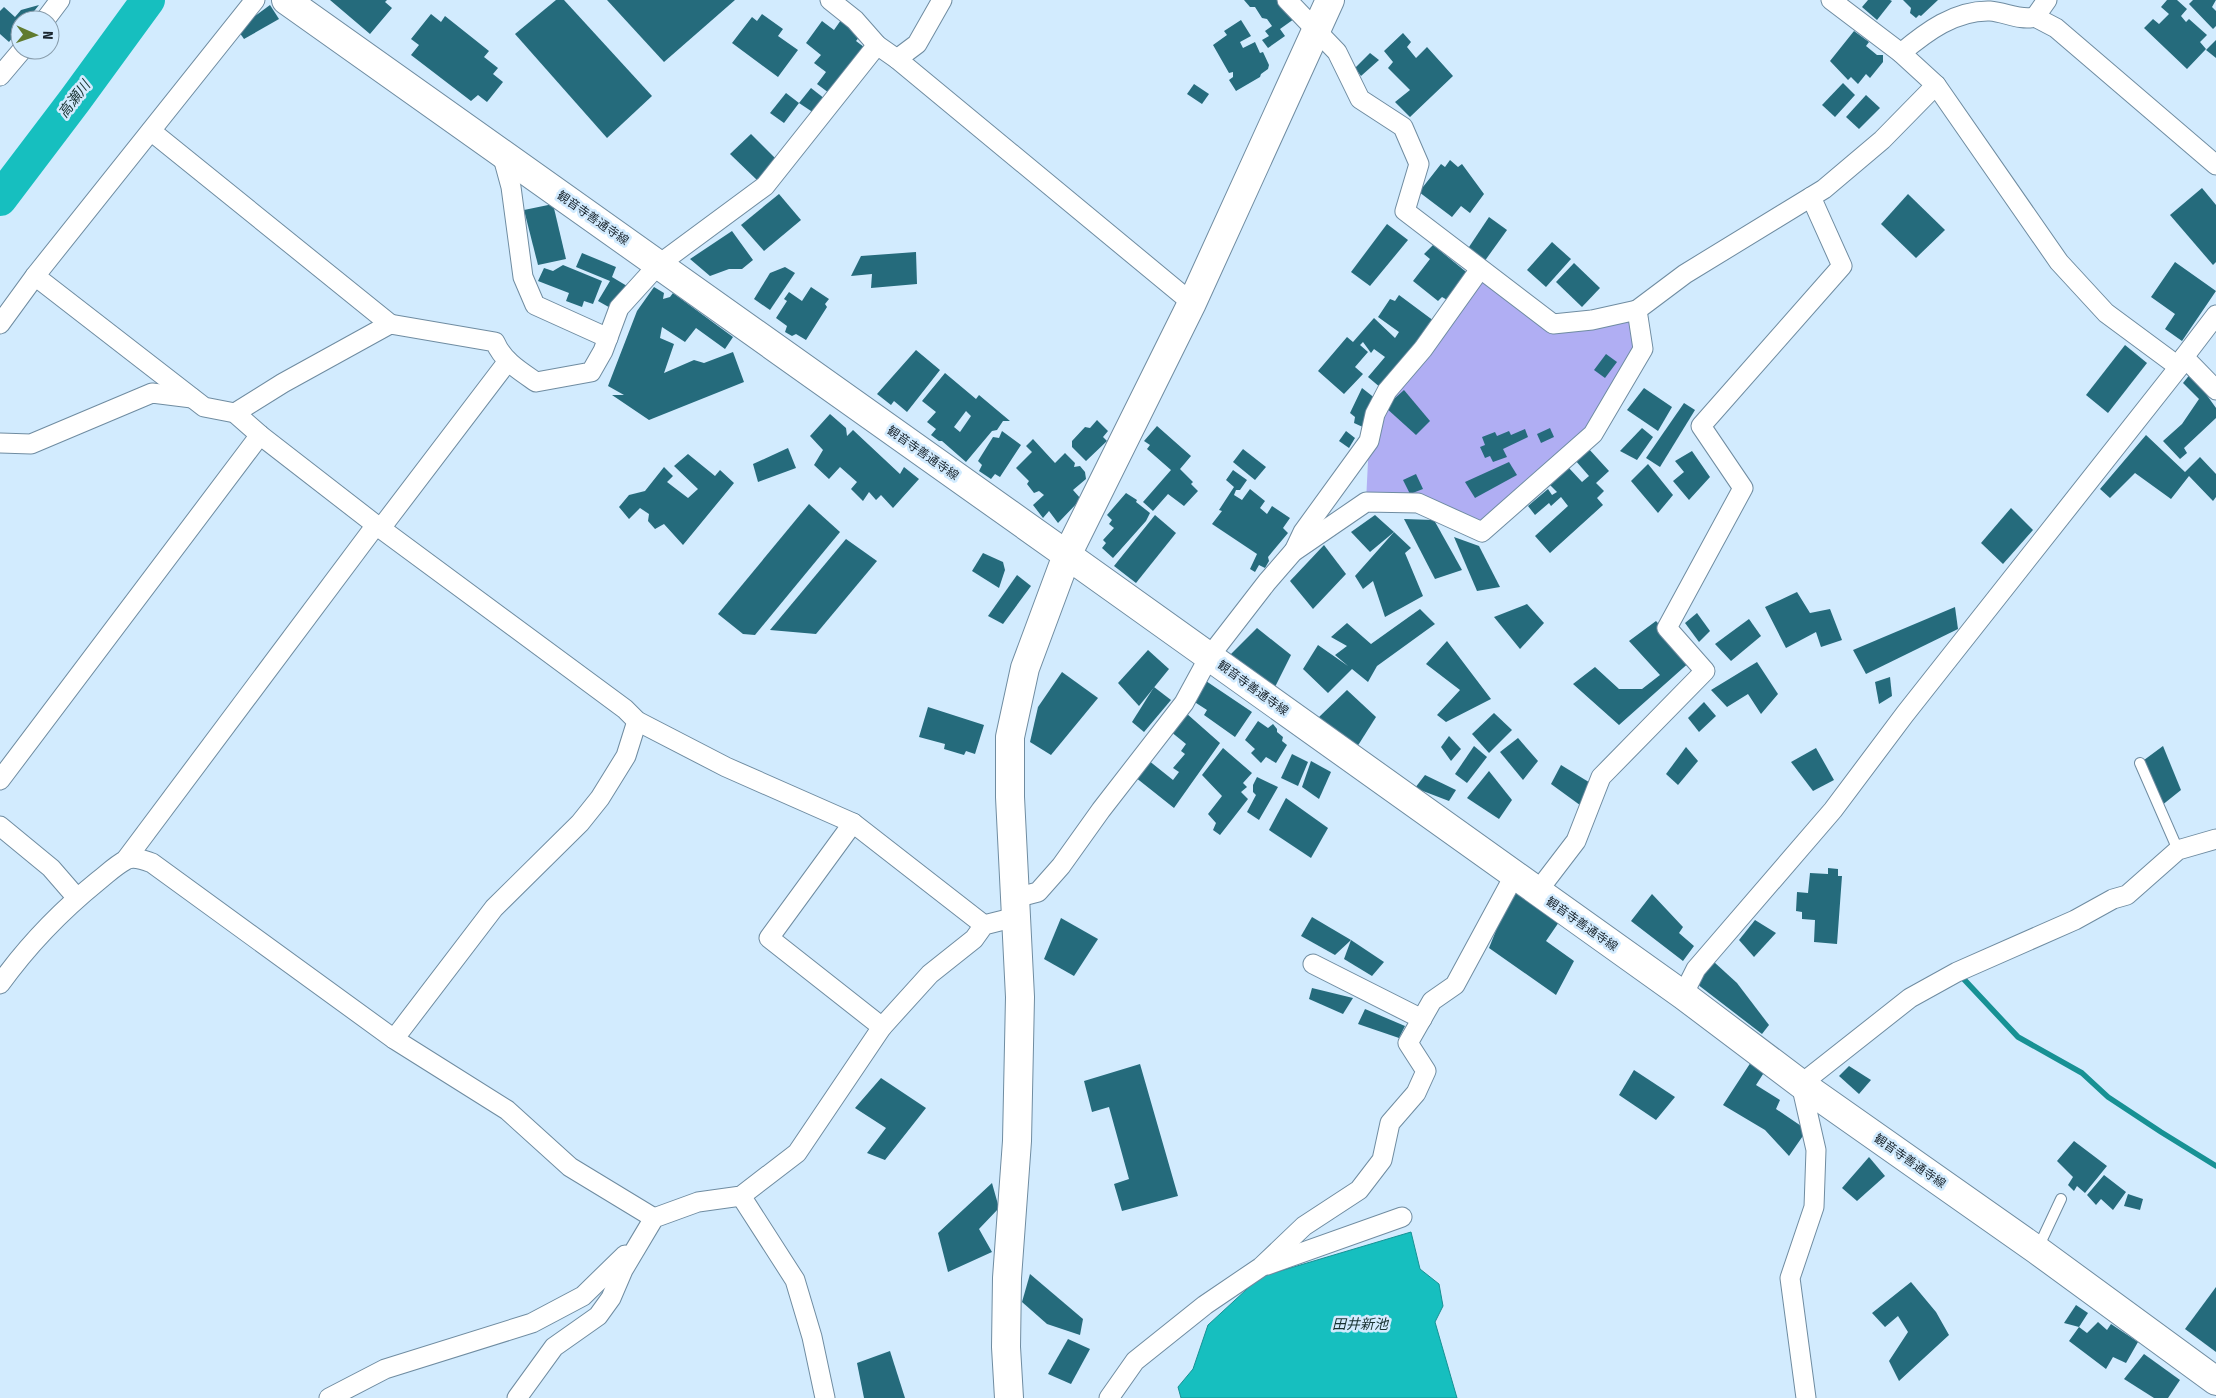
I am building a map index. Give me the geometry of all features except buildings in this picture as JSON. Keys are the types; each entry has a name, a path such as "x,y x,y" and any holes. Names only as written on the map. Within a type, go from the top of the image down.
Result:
{"main road":[{"name":"観音寺善通寺線","path":"286,0 1209,657 1682,996 1801,1084 2037,1250 2216,1381"},
{"path":"1009,1398 1006,1347 1007,1278 1017,1141 1020,997 1010,797 1010,737 1025,668 1066,555 1192,303 1330,0"}],"street":[{"path":"0,324 35,276 255,0"},
{"path":"830,0 855,20 877,45 897,59 1192,303"},
{"path":"897,59 917,44 942,0"},
{"path":"1287,0 1317,28 1337,52 1360,99 1403,126 1419,164 1405,211 1553,324 1592,320 1637,310 1685,274 1812,197 1861,158 1936,86"},
{"path":"1831,0 1901,53 1936,86 2059,262 2106,314 2181,362 2216,390"},
{"path":"1901,53 1928,31 1963,14 1990,11 2028,19 2035,17 2047,0"},
{"path":"2035,17 2056,28 2216,165"},
{"path":"151,131 390,324 495,342 499,352 508,361 536,382 591,372 608,338 619,308 658,265 765,186 877,45"},
{"path":"0,76 14,60"},
{"path":"502,154 513,204 523,277 535,305 608,338"},
{"path":"1537,892 1576,841 1601,777 1705,671 1667,628 1743,488 1701,426 1842,266 1812,197"},
{"path":"517,1398 554,1347 598,1316 611,1298 638,1242 654,1218 698,1202 741,1196 797,1153 882,1027 930,974 974,940 984,925 1038,892 1061,866 1101,810 1186,700 1209,657 1267,582 1293,552 1303,532 1369,441 1375,414 1387,391 1424,348 1480,269"},
{"path":"35,276 204,407 236,412 260,435 379,527 617,703 637,721 726,768 852,823 984,925"},
{"path":"1293,552 1366,502 1418,503 1482,532 1593,434 1642,349 1637,310"},
{"path":"1682,996 1696,969 1833,810 1882,748 1905,714 2216,315"},
{"path":"236,412 283,383 390,324"},
{"path":"0,984 22,954 77,898 127,858 508,361"},
{"path":"0,443 31,444 152,393 192,398"},
{"path":"0,780 260,435"},
{"path":"394,1038 494,908 580,823 600,798 626,756 637,721"},
{"path":"852,823 769,938 882,1027"},
{"path":"0,826 51,868 77,898"},
{"path":"1806,1398 1790,1278 1814,1207 1816,1150 1801,1084 1910,998 1957,972 2075,920 2113,899 2127,895 2178,850 2216,839"},
{"path":"127,858 141,859 152,863 394,1038 507,1110 570,1167 654,1218"},
{"path":"1109,1398 1134,1361 1205,1305 1261,1267 1304,1226 1359,1190 1382,1160 1390,1123 1416,1093 1426,1071 1408,1043 1432,1001 1456,985 1514,876"},
{"path":"1313,964 1422,1019"},
{"path":"741,1196 795,1280 812,1337 825,1398"},
{"path":"1261,1267 1402,1217"},
{"path":"329,1398 385,1369 532,1323 583,1296 638,1242"}],"lane":[{"path":"2140,763 2178,850"},
{"path":"2037,1250 2061,1199"}],"shaded area":[{"path":"1480,269 1553,324 1637,310 1643,349 1593,434 1482,532 1418,503 1366,502 1369,441 1375,414"}],"water":[{"name":"田井新池","path":"1411,1232 1420,1269 1439,1284 1443,1306 1435,1322 1457,1398 1181,1398 1178,1387 1193,1369 1208,1325 1260,1277"}],"waterway":[{"name":"高瀬川","path":"0,199 148,0"},
{"path":"1959,974 2018,1037 2082,1073 2108,1097 2216,1166"}]}
